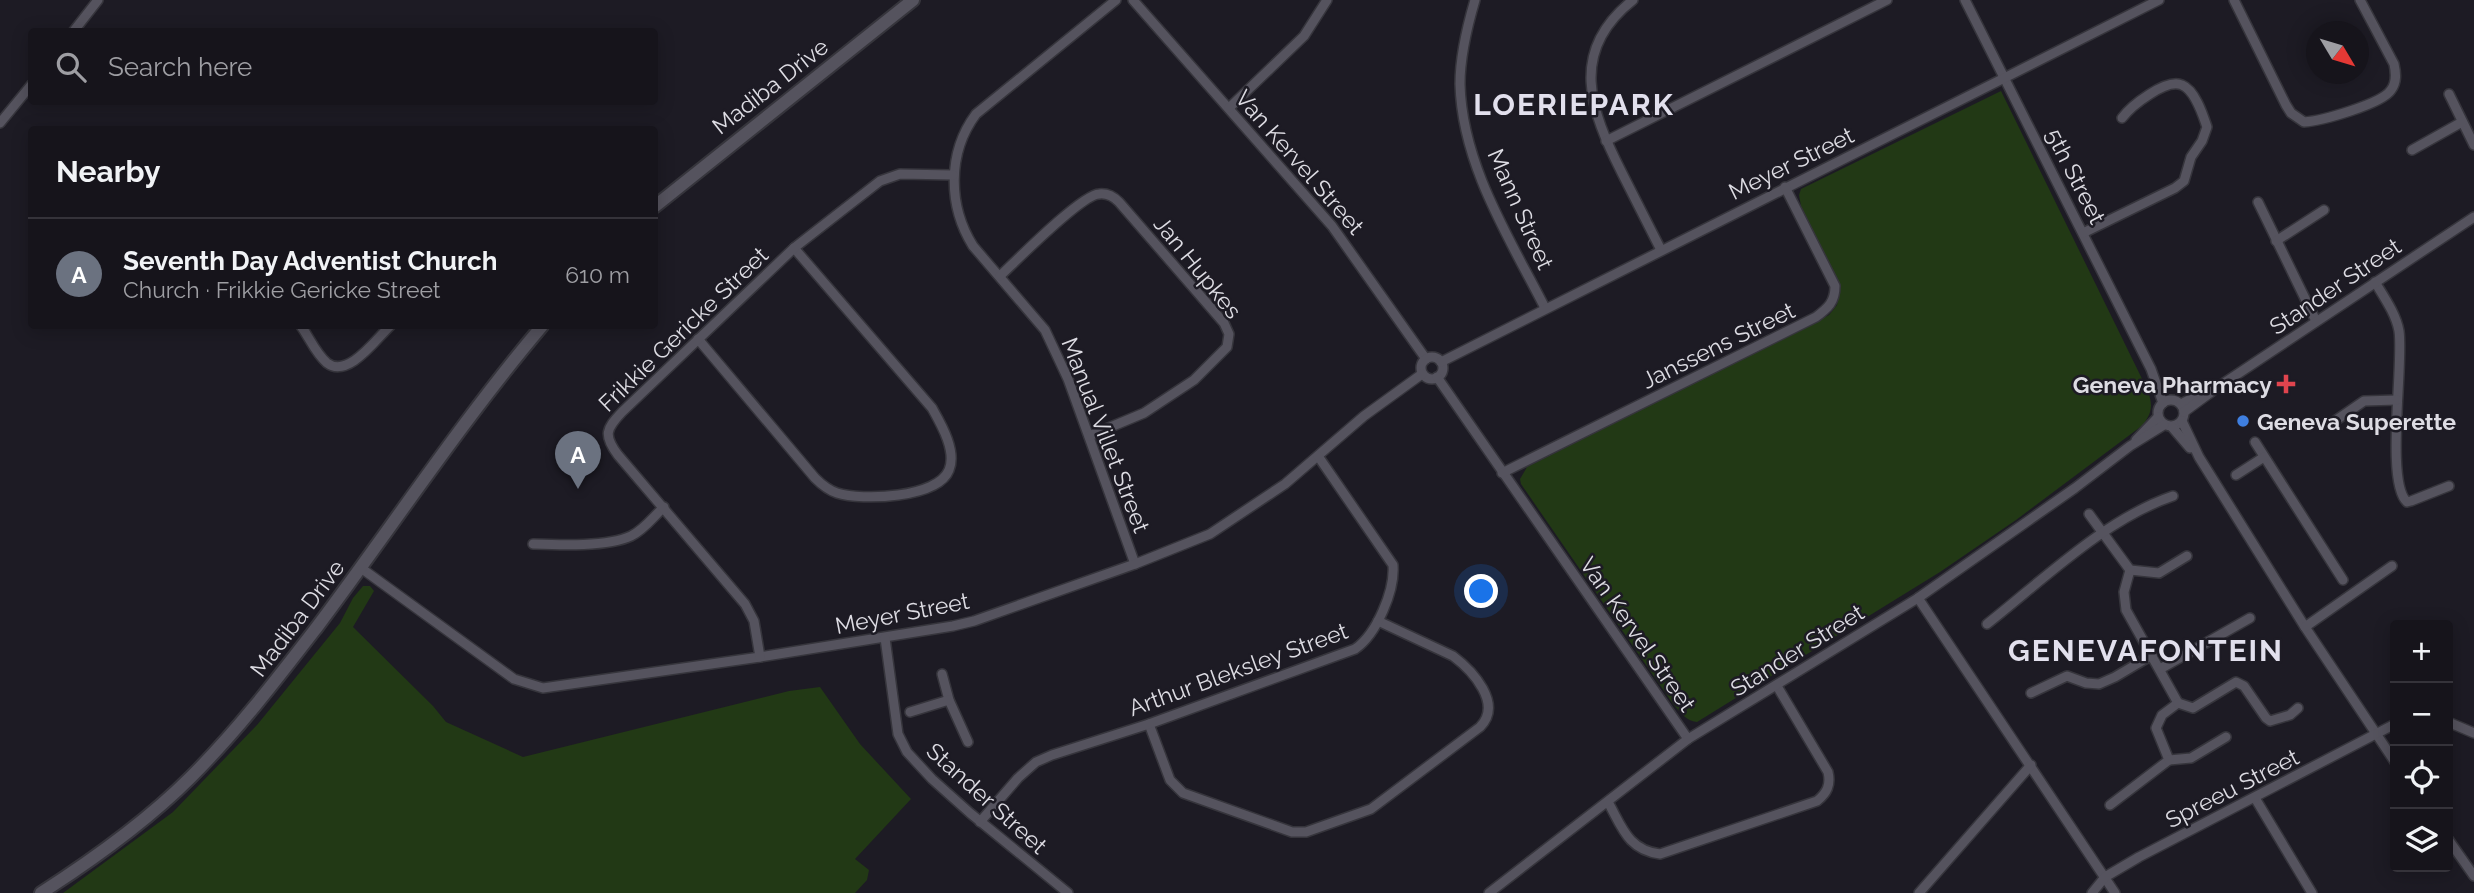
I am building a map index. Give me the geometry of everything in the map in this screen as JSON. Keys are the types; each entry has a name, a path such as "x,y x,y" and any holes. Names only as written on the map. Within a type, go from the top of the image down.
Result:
{"street":[{"path":"76,28 98,0"},
{"name":"Madiba Drive","path":"658,204 913,0"},
{"name":"Manual Villet Street","path":"1116,0 976,114 964,134 953,175 964,232 1045,330 1068,379 1135,564"},
{"name":"Van Kervel Street","path":"1133,0 1332,226 1426,359"},
{"path":"1229,108 1304,36 1327,0"},
{"name":"Mann Street","path":"1475,0 1466,33 1461,71 1464,118 1486,191 1545,308"},
{"path":"1633,0 1607,25 1599,38 1590,70 1595,113 1606,141 1661,250"},
{"path":"1606,141 1887,0"},
{"name":"5th Street","path":"1965,0 2151,369 2177,408"},
{"name":"Meyer Street","path":"1441,362 2159,0"},
{"path":"2234,0 2286,105 2291,113 2304,122 2322,120 2382,98 2393,88 2396,74 2394,64 2360,0"},
{"path":"2083,233 2175,188 2184,181 2191,157 2202,141 2207,127 2190,91 2179,84 2173,84 2143,98 2131,106 2122,118"},
{"path":"0,122 28,89"},
{"path":"2449,94 2474,145"},
{"path":"2412,150 2462,122"},
{"name":"Frikkie Gericke Street","path":"760,657 751,613 610,444 608,430 622,412 794,248 889,176 915,173 953,175"},
{"name":"Janssens Street","path":"1502,473 1827,310 1833,301 1835,286 1785,187"},
{"name":"Jan Hupkes","path":"1000,276 1082,202 1099,194 1109,195 1119,202 1224,323 1229,334 1227,347 1194,380 1144,413 1089,436"},
{"path":"2258,202 2316,321"},
{"path":"2276,241 2324,210"},
{"name":"Stander Street","path":"1489,893 1502,889 1688,739 1918,598 2165,423 2177,408 2218,387 2474,216"},
{"path":"698,339 815,478 830,490 848,496 872,498 921,489 945,477 951,459 946,435 932,408 794,248"},
{"path":"2375,282 2399,328 2397,400 2399,474 2403,498 2407,502 2411,501 2449,486"},
{"path":"303,329 324,360 330,365 340,367 352,363 387,329"},
{"name":"Madiba Drive","path":"41,893 145,819 191,777 257,705 539,329"},
{"path":"1436,358 1441,362 1442,369 1437,377 1430,379 1422,374 1421,365 1426,359 1436,358"},
{"name":"Meyer Street","path":"361,568 514,679 533,687 548,688 885,638 974,621 1135,564 1210,534 1285,484 1375,407 1422,374"},
{"name":"Van Kervel Street","path":"1437,377 1688,739"},
{"path":"2332,423 2364,401 2397,400"},
{"path":"2199,457 2165,423 2158,412 2177,408 2199,457 2390,755"},
{"path":"2255,442 2343,580"},
{"name":"Arthur Bleksley Street","path":"980,822 1017,778 1036,762 1355,649 1370,637 1392,586 1393,565 1318,456"},
{"path":"2236,475 2264,457"},
{"path":"1987,624 2104,532 2132,513 2173,496"},
{"path":"533,544 575,545 621,539 640,530 664,507"},
{"path":"2089,514 2130,570 2159,573 2187,556"},
{"path":"2305,626 2392,566"},
{"path":"2130,570 2125,583 2125,606 2178,703 2193,708 2236,682 2244,686 2268,720 2275,721 2298,708"},
{"path":"1918,598 2115,893"},
{"path":"2161,669 2250,618"},
{"path":"1149,724 1170,780 1183,793 1292,832 1306,832 1371,808 1480,727 1490,708 1487,699 1463,664 1453,656 1378,621"},
{"name":"Stander Street","path":"885,638 901,743 932,779 980,822 1068,893"},
{"path":"2031,693 2067,676 2089,683 2103,683 2151,656"},
{"path":"942,674 949,700 968,742"},
{"path":"1608,802 1631,843 1660,854 1816,801 1827,791 1828,772 1777,686"},
{"path":"911,712 949,700"},
{"path":"2169,760 2156,728 2162,715 2178,703"},
{"path":"2453,724 2474,733"},
{"name":"Spreeu Street","path":"2092,893 2105,877 2139,857 2390,727"},
{"path":"2110,805 2169,760 2190,758 2226,737"},
{"path":"1919,893 2031,765"},
{"path":"2255,798 2312,893"},
{"path":"2453,846 2474,876"}],"green space":[{"path":"2001,91 2148,391 2151,409 2148,416 2143,425 2016,520 1940,572 1697,722 1690,720 1673,704 1520,479 1527,467 1829,315 1837,305 1840,286 1801,206 1801,189"},
{"path":"363,586 370,586 374,591 353,627 446,722 523,757 789,691 820,687 860,744 911,799 855,859 869,870 867,880 855,893 63,893 173,812 257,725 340,623 353,598"}],"place":[{"name":"Geneva Pharmacy","path":"2286,384"},
{"name":"Geneva Superette","path":"2243,421"},
{"name":"Seventh Day Adventist Church","path":"578,489"}],"district":[{"name":"LOERIEPARK","path":"1574,104"},
{"name":"GENEVAFONTEIN","path":"2146,650"}]}
